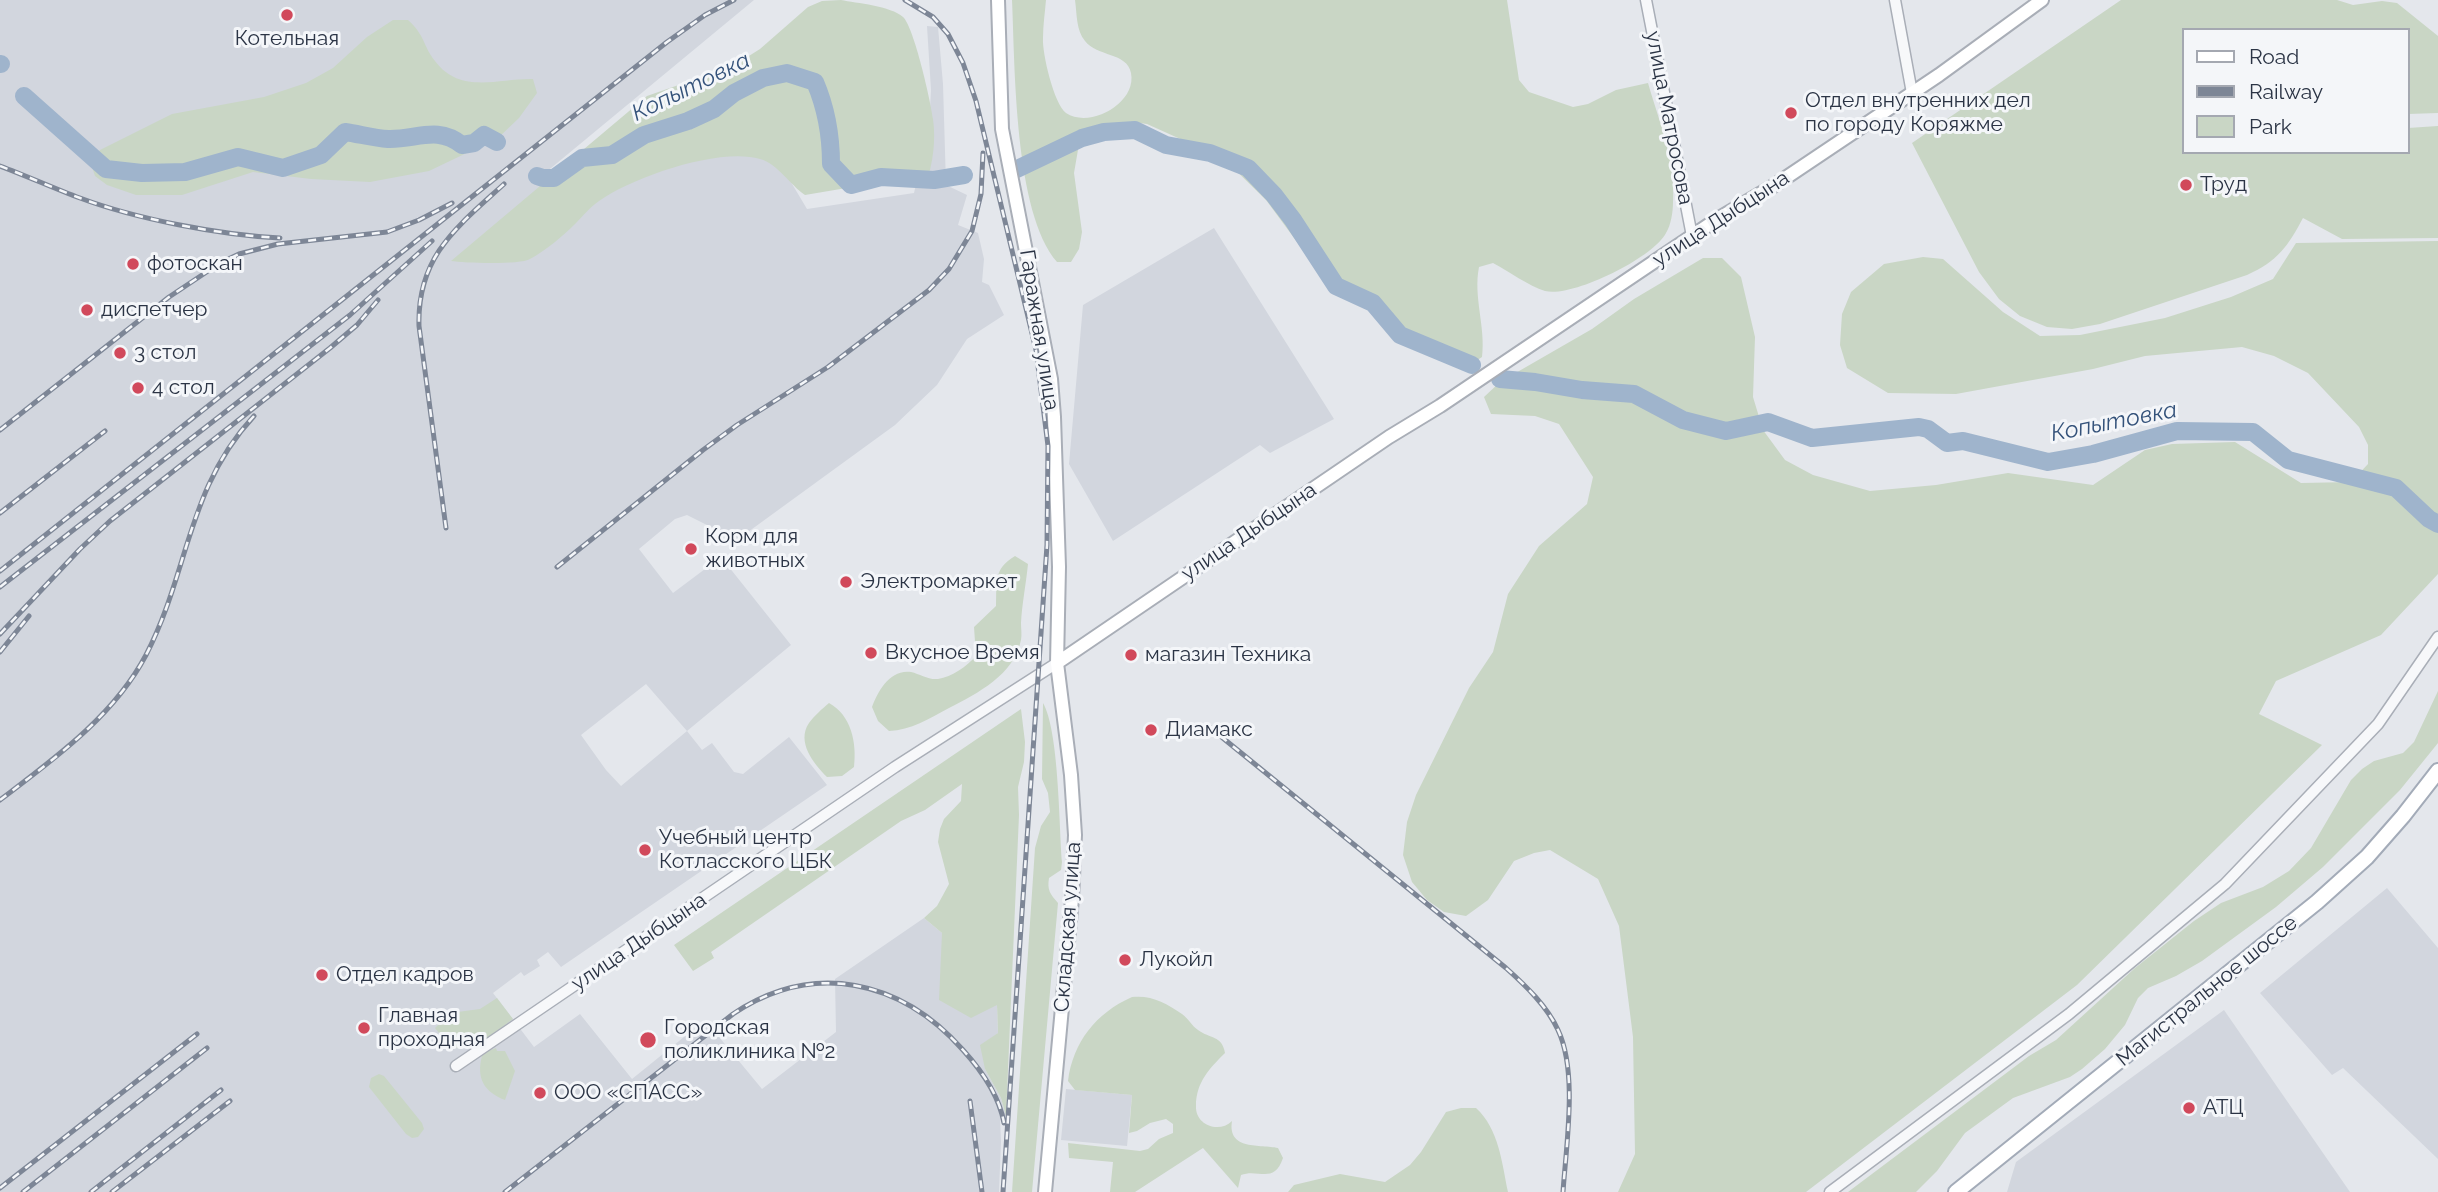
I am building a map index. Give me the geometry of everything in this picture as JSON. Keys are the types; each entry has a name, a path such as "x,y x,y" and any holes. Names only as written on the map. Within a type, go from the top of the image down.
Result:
{"main road":[{"name":"Магистральное шоссе","path":"1956,1192 2318,902 2367,857 2438,771"}],"street":[{"name":"Гаражная улица","path":"998,0 1002,129 1037,305 1053,404 1059,567 1057,663"},
{"name":"улица Матросова","path":"1646,0 1692,236"},
{"path":"1895,0 1912,93"},
{"name":"улица Дыбцына","path":"456,1066 895,767 1057,663 1389,436 1440,406 1692,236 1775,185 1912,93 2042,0"},
{"path":"1830,1192 2068,1014 2225,884 2360,744 2395,701 2438,637"},
{"name":"Складская улица","path":"1045,1192 1072,899 1075,835 1071,775 1057,663"}],"shaded area":[{"path":"0,0 754,0 545,173 757,125 807,209 914,193 929,126 931,90 927,26 938,27 943,84 946,185 967,195 958,225 978,233 984,259 982,282 989,285 1004,315 967,339 937,385 895,425 737,540 687,515 675,519 639,549 673,593 721,557 791,645 687,731 702,750 712,743 734,772 743,774 789,737 827,785 561,967 548,952 537,960 540,966 524,976 521,972 493,993 534,1047 580,1014 632,1079 705,1020 762,1089 836,1032 835,979 924,918 942,933 997,1005 998,1033 985,1069 1001,1098 1006,1116 1000,1117 999,1192 0,1192","holes":["646,684 687,731 621,786 581,735"]},
{"path":"1214,228 1334,419 1270,453 1260,445 1113,541 1069,464 1083,305"},
{"path":"2387,888 2438,948 2438,1159 2343,1068 2332,1075 2260,993"},
{"path":"2224,1010 2350,1192 2007,1192 2016,1162"},
{"path":"1066,1089 1132,1095 1127,1146 1061,1140"}],"green space":[{"path":"841,0 890,10 903,17 907,24 921,65 933,119 933,152 926,183 882,182 805,195 773,165 760,159 743,156 722,157 654,174 614,192 596,203 560,238 530,259 504,263 451,261 647,96 733,66 760,49 808,7 822,1"},
{"path":"1012,0 1046,0 1043,45 1053,89 1066,113 1087,118 1110,110 1119,103 1131,84 1131,73 1124,61 1097,50 1085,41 1078,27 1075,0 1507,0 1519,80 1529,92 1573,107 1588,104 1616,90 1648,83 1672,172 1673,206 1669,226 1658,243 1629,264 1592,282 1557,292 1545,291 1525,282 1493,263 1479,267 1482,357 1470,365 1455,364 1362,306 1314,265 1266,200 1215,150 1187,142 1147,124 1133,122 1104,126 1090,132 1079,144 1074,173 1082,232 1079,249 1071,262 1057,262 1043,239 1032,209 1025,175 1016,99"},
{"name":"Труд","path":"2121,0 2337,0 2353,5 2382,1 2397,3 2438,36 2438,113 2410,114 2410,28 2182,28 2182,154 2410,154 2410,128 2438,126 2438,238 2342,239 2303,218 2281,252 2247,275 2100,324 2072,329 2047,327 2020,316 1999,299 1979,272 1912,143"},
{"path":"393,20 408,20 418,31 435,61 456,78 481,82 533,79 537,93 519,118 498,138 429,171 370,182 253,172 182,195 136,195 107,185 95,176 90,161 100,150 172,114 264,97 306,83 333,68 367,37"},
{"path":"2438,241 2438,574 2381,635 2276,681 2259,714 2322,745 2077,985 1806,1192 1618,1192 1635,1154 1633,1037 1619,926 1598,879 1550,850 1534,853 1514,861 1488,900 1466,916 1444,912 1427,900 1412,882 1403,855 1407,822 1416,795 1469,688 1493,652 1508,594 1539,546 1587,504 1593,477 1559,424 1535,416 1491,414 1484,397 1500,382 1592,329 1634,299 1703,258 1722,258 1741,277 1755,337 1753,397 1763,430 1785,460 1813,475 1870,491 1936,485 2008,473 2093,485 2145,450 2172,444 2235,442 2301,483 2351,482 2368,464 2368,445 2359,427 2308,373 2274,356 2242,347 2145,356 2093,369 1956,394 1888,393 1847,368 1840,345 1842,314 1851,292 1884,264 1923,257 1943,259 2003,312 2040,336 2080,335 2165,318 2231,297 2273,279 2296,243"},
{"path":"1015,556 1028,564 1021,640 1011,663 993,682 972,696 920,723 889,731 878,721 872,707 881,688 891,678 904,672 927,678 943,678 972,660 976,656 974,627 996,606 1000,571"},
{"path":"2438,691 2438,743 2400,790 2323,867 2276,907 2202,961 2148,988 2138,998 2125,1025 2105,1049 2070,1077 2013,1098 1965,1133 1937,1171 1916,1192 1848,1192 2029,1056 2056,1040 2135,968 2194,921 2221,903 2263,887 2289,871 2311,848 2351,780 2374,761 2403,753 2414,742"},
{"path":"829,703 843,715 853,739 854,767 842,776 827,777 812,759 804,738 809,723"},
{"path":"1043,703 1055,756 1062,862 1061,870 1049,878 1048,882 1050,892 1058,903 1032,1192 1012,1192 1035,848 1041,826 1050,812 1048,793 1042,779"},
{"path":"1021,709 1025,742 1018,787 1006,1116 1001,1098 985,1069 980,1045 998,1033 997,1005 971,1018 939,1000 942,933 924,918 937,906 949,884 938,842 944,819 961,801 962,784 925,810 901,821 711,952 714,958 693,971 674,945"},
{"path":"1132,997 1146,997 1164,1003 1184,1016 1202,1033 1221,1043 1225,1053 1209,1070 1198,1090 1196,1106 1199,1118 1215,1127 1227,1125 1232,1121 1232,1131 1240,1142 1278,1148 1283,1158 1275,1171 1241,1175 1238,1188 1203,1148 1135,1192 1110,1192 1113,1162 1069,1158 1068,1143 1140,1151 1173,1133 1173,1124 1166,1119 1129,1133 1132,1095 1075,1090 1068,1081 1075,1054 1088,1030 1108,1011"},
{"path":"497,998 513,1019 476,1044 454,1047 435,1028 450,1013 480,1009"},
{"path":"496,1048 497,1051 505,1051 515,1071 505,1100 492,1093 481,1077 482,1056"},
{"path":"379,1074 384,1076 422,1123 424,1129 418,1137 412,1138 406,1134 369,1087 371,1078"},
{"path":"1476,1108 1490,1126 1498,1147 1508,1192 1288,1192 1294,1185 1340,1174 1385,1182 1410,1165 1446,1112"}],"waterway":[{"name":"Копытовка","path":"537,176 554,178 582,158 612,155 644,135 688,121 714,109 734,93 763,78 787,73 815,82 828,123 831,164 851,185 881,177 934,180 964,175"},
{"name":"Копытовка","path":"24,96 106,169 142,173 185,172 238,157 283,168 321,155 345,132 388,139 435,135 453,139 462,145 474,143 484,135 497,142"},
{"name":"Копытовка","path":"1017,169 1082,138 1104,132 1135,130 1166,145 1210,153 1248,168 1293,220 1336,286 1373,303 1400,335 1472,365"},
{"name":"Копытовка","path":"1500,379 1634,394 1683,420 1726,431 1768,422 1812,438 1919,427 1928,429 1947,443 1963,441 2048,462 2093,454 2177,431 2253,432 2288,460 2396,488 2438,524"}],"railway":[{"path":"0,571 667,42 705,15 734,0"},
{"path":"905,0 933,17 948,34 963,63 976,101 1036,350 1048,446 1047,545 1003,1192"},
{"path":"557,567 703,450 828,367 929,290 949,269 972,231 981,194 983,153"},
{"path":"0,166 126,213 205,230 280,238"},
{"path":"446,528 419,326 420,302 425,280 443,245 456,229 504,184"},
{"path":"0,430 169,297 220,263 239,254 278,244 387,232 452,203"},
{"path":"0,587 350,315 432,241"},
{"path":"0,634 110,521 330,348 357,325 378,300"},
{"path":"0,800 81,735 100,717 133,677 160,624 191,531 215,472 254,416"},
{"path":"0,513 105,431"},
{"path":"0,652 29,616"},
{"path":"1208,726 1506,968 1542,1005 1558,1030 1568,1067 1569,1110 1563,1192"},
{"path":"505,1192 733,1014 764,997 794,987 825,983 855,986 884,994 912,1007 939,1026 977,1066 994,1093 1004,1123"},
{"path":"0,1188 197,1034"},
{"path":"23,1192 207,1048"},
{"path":"91,1192 221,1090"},
{"path":"112,1192 230,1101"},
{"path":"970,1101 982,1192"}],"place":[{"name":"Котельная","path":"287,15"},
{"name":"Отдел внутренних дел по городу Коряжме","path":"1791,113"},
{"name":"Труд","path":"2186,185"},
{"name":"фотоскан","path":"133,264"},
{"name":"диспетчер","path":"87,310"},
{"name":"3 стол","path":"120,353"},
{"name":"4 стол","path":"138,388"},
{"name":"Корм для животных","path":"691,549"},
{"name":"Электромаркет","path":"846,582"},
{"name":"Вкусное Время","path":"871,653"},
{"name":"магазин Техника","path":"1131,655"},
{"name":"Диамакс","path":"1151,730"},
{"name":"Учебный центр Котласского ЦБК","path":"645,850"},
{"name":"Лукойл","path":"1125,960"},
{"name":"Отдел кадров","path":"322,975"},
{"name":"Главная проходная","path":"364,1028"},
{"name":"Городская поликлиника №2","path":"648,1040"},
{"name":"ООО «СПАСС»","path":"540,1093"},
{"name":"АТЦ","path":"2189,1108"}]}
